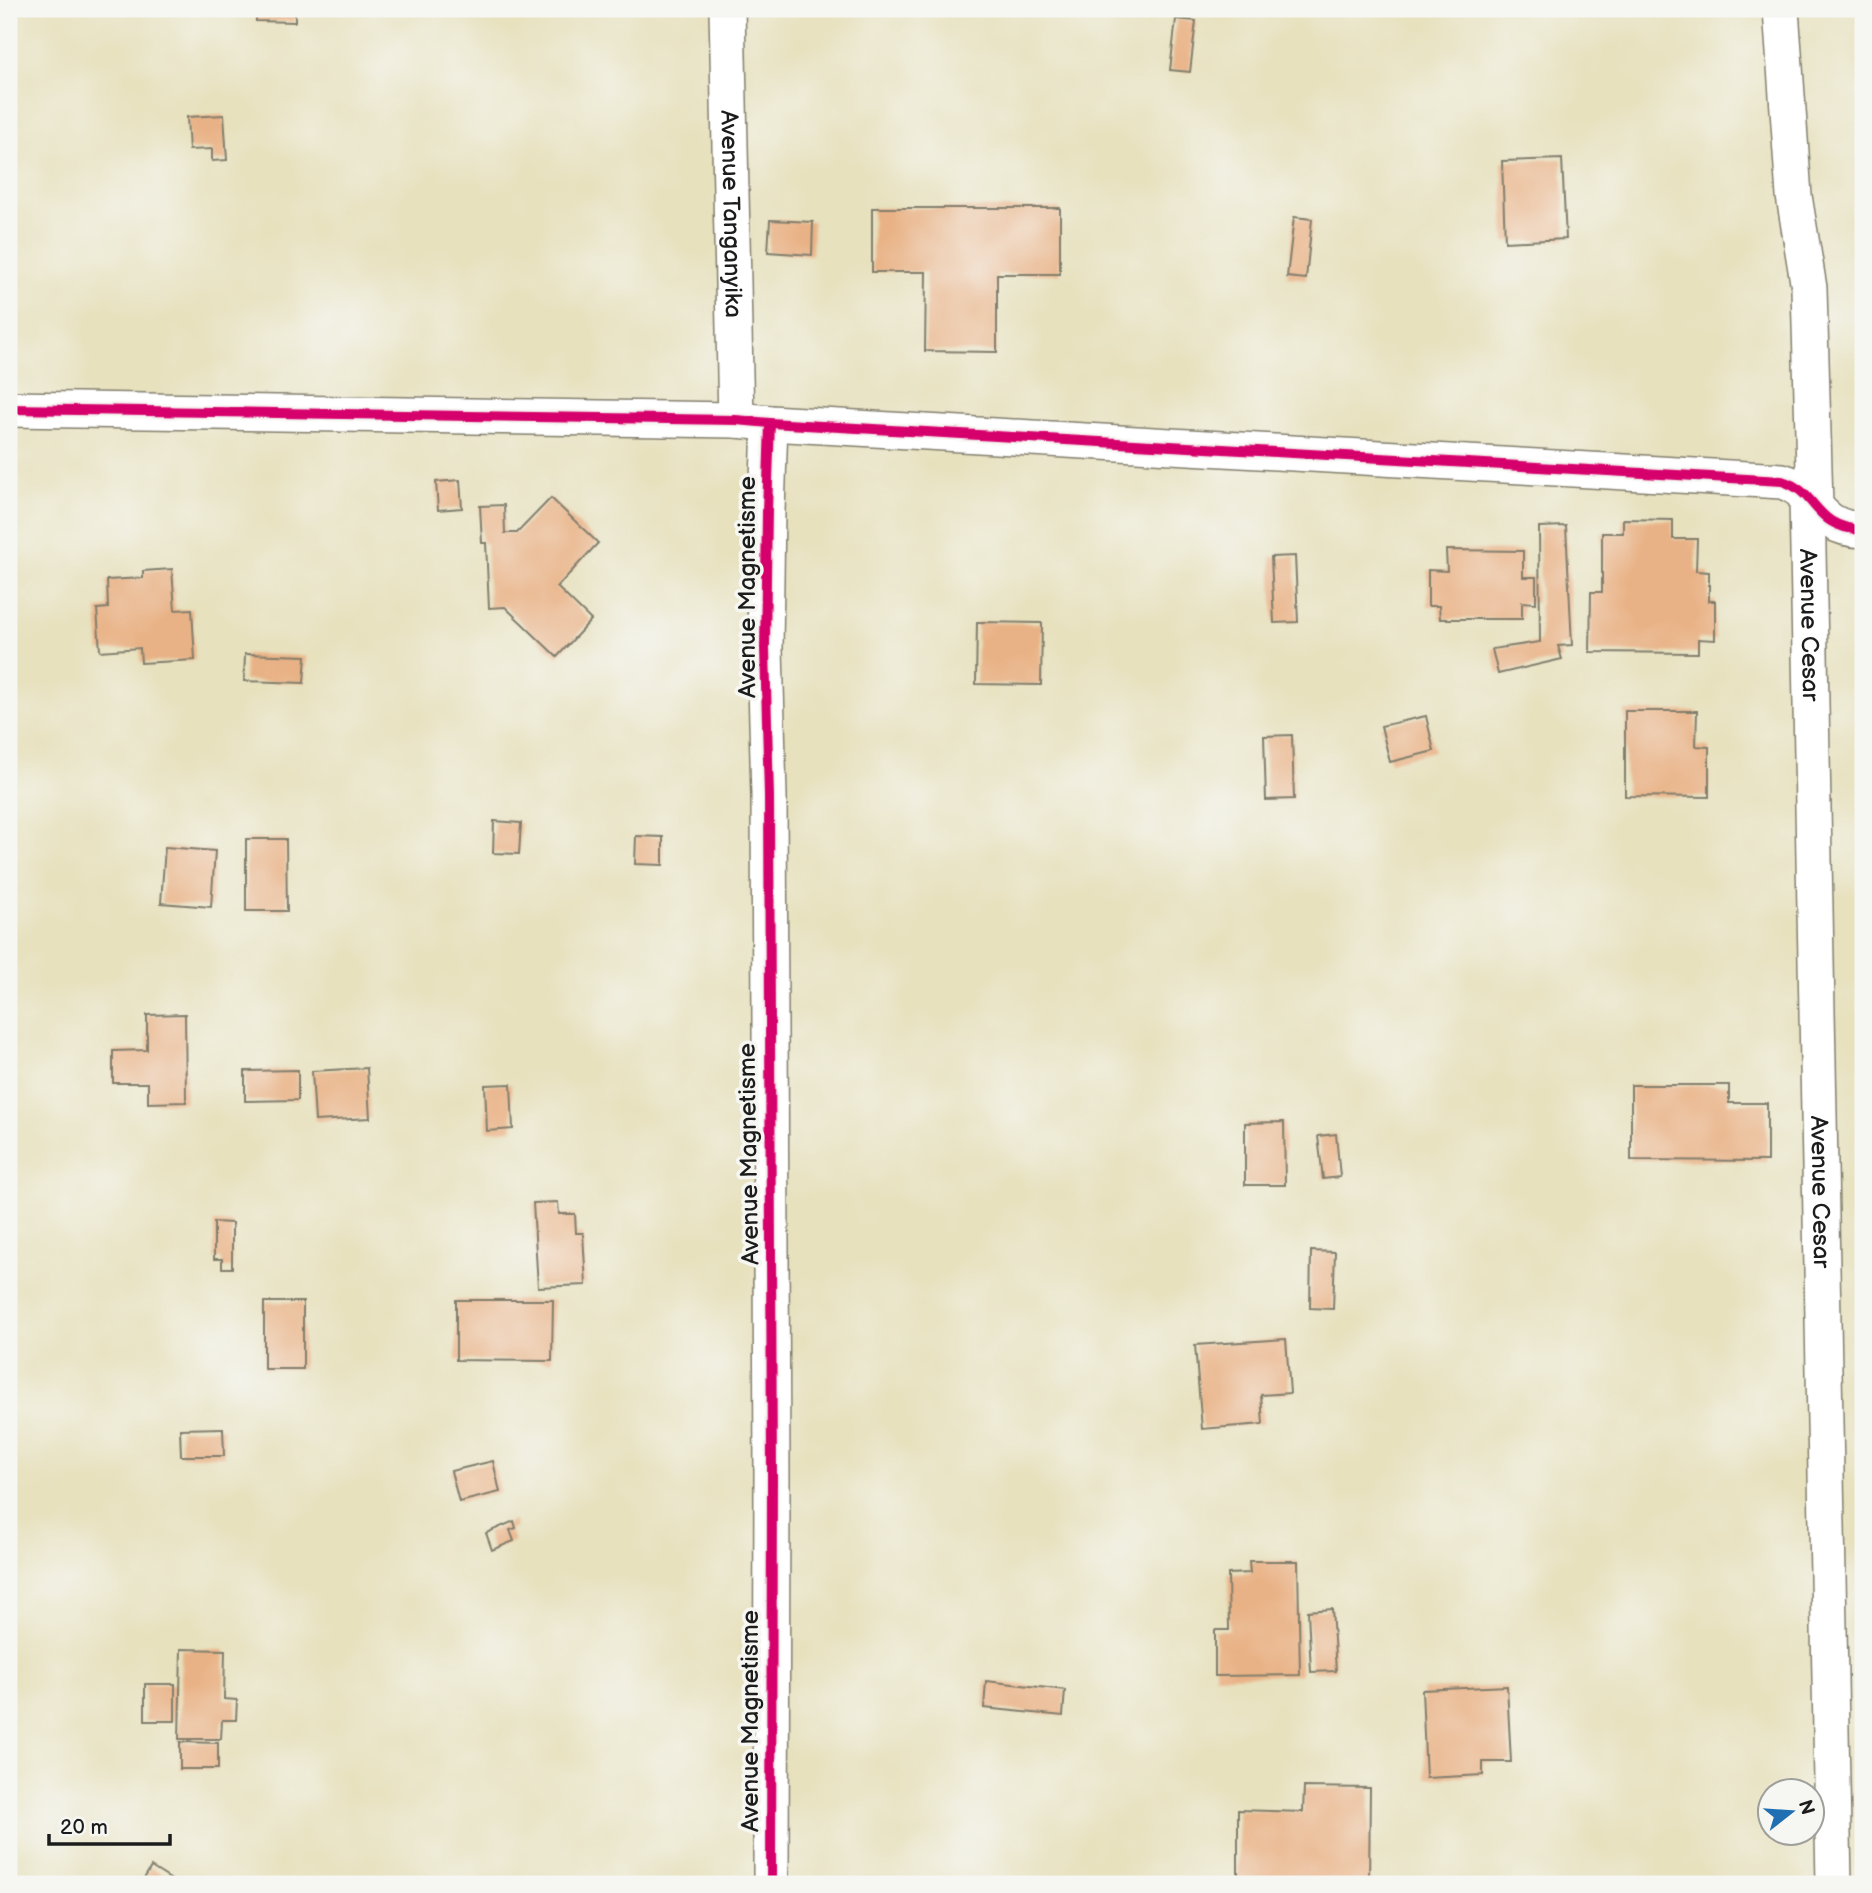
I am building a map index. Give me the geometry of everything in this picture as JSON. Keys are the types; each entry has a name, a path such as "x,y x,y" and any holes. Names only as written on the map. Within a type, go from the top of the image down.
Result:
{"street":[{"name":"Avenue Tanganyika","path":"727,9 736,420"},
{"name":"Avenue Cesar","path":"1781,9 1794,196 1809,288 1834,1884"},
{"path":"9,410 736,420 1782,481 1796,488 1822,516 1837,526 1848,530 1863,530"},
{"name":"Avenue Magnetisme","path":"770,424 765,648 769,796 771,1884"}],"building":[{"path":"256,9 295,9 295,22 256,21"},
{"path":"1176,19 1196,21 1190,72 1170,70"},
{"path":"224,115 227,160 212,161 212,149 189,150 187,117"},
{"path":"1562,159 1566,239 1505,242 1502,161"},
{"path":"872,208 1060,208 1060,274 997,274 997,352 925,351 926,272 872,272"},
{"path":"1294,217 1312,219 1306,279 1287,277"},
{"path":"770,220 813,222 812,255 768,252"},
{"path":"460,480 462,508 438,510 436,482"},
{"path":"551,498 598,543 557,587 591,620 557,657 505,607 489,608 486,543 482,543 480,506 504,505 505,533 517,533"},
{"path":"1623,519 1673,520 1673,539 1697,539 1696,571 1709,572 1709,601 1715,601 1715,640 1698,639 1698,653 1590,652 1591,592 1602,592 1602,533 1623,533"},
{"path":"1566,526 1572,645 1558,646 1562,659 1498,674 1492,649 1540,642 1539,527"},
{"path":"1446,550 1523,551 1523,577 1536,577 1536,603 1522,602 1522,619 1440,619 1439,606 1428,606 1428,570 1447,571"},
{"path":"1295,556 1298,622 1274,623 1271,557"},
{"path":"172,569 175,610 192,609 195,660 141,663 140,648 100,651 97,609 108,608 107,580 143,578 143,571"},
{"path":"977,622 1042,623 1041,685 976,684"},
{"path":"245,654 306,656 304,683 244,681"},
{"path":"1625,711 1697,711 1696,746 1709,747 1709,797 1625,796"},
{"path":"1426,716 1434,751 1390,762 1381,726"},
{"path":"1292,735 1294,799 1266,800 1264,736"},
{"path":"494,821 521,823 519,854 493,853"},
{"path":"636,836 663,837 663,865 635,864"},
{"path":"246,839 286,839 287,911 246,911"},
{"path":"165,847 215,851 211,907 161,903"},
{"path":"185,1014 186,1102 148,1103 148,1083 113,1083 113,1051 147,1050 147,1015"},
{"path":"367,1068 370,1118 315,1121 312,1071"},
{"path":"298,1070 298,1100 245,1101 245,1071"},
{"path":"511,1084 513,1129 487,1131 485,1085"},
{"path":"1631,1085 1729,1085 1729,1103 1767,1103 1767,1161 1631,1160"},
{"path":"1284,1122 1285,1185 1245,1185 1245,1123"},
{"path":"1336,1134 1340,1177 1323,1179 1318,1136"},
{"path":"558,1202 559,1214 575,1214 576,1233 583,1233 586,1285 538,1287 533,1203"},
{"path":"214,1222 232,1223 232,1268 222,1268 222,1259 214,1259"},
{"path":"1311,1251 1335,1252 1333,1309 1310,1308"},
{"path":"456,1300 553,1300 552,1361 456,1360"},
{"path":"264,1302 303,1302 303,1369 264,1369"},
{"path":"1286,1339 1290,1393 1261,1395 1263,1424 1202,1429 1195,1345"},
{"path":"223,1428 224,1456 181,1456 180,1429"},
{"path":"493,1461 500,1492 459,1502 451,1471"},
{"path":"514,1521 516,1528 510,1530 514,1541 492,1550 486,1533"},
{"path":"1249,1561 1298,1561 1300,1675 1215,1676 1215,1630 1229,1630 1228,1574 1250,1573"},
{"path":"1332,1609 1336,1671 1311,1672 1308,1611"},
{"path":"181,1649 225,1650 224,1699 237,1700 236,1720 222,1720 221,1739 179,1739"},
{"path":"986,1681 1065,1690 1063,1716 984,1708"},
{"path":"145,1684 175,1684 175,1721 145,1721"},
{"path":"1507,1686 1511,1762 1483,1762 1483,1775 1426,1778 1422,1690"},
{"path":"180,1742 218,1743 218,1769 180,1769"},
{"path":"1304,1787 1370,1788 1369,1884 1238,1884 1238,1810 1303,1812"},
{"path":"151,1867 178,1884 141,1884"}],"cycle path":[{"path":"9,409 736,420 1782,481 1803,493 1834,523 1863,530"},
{"path":"770,423 765,648 769,796 771,1884"}]}
